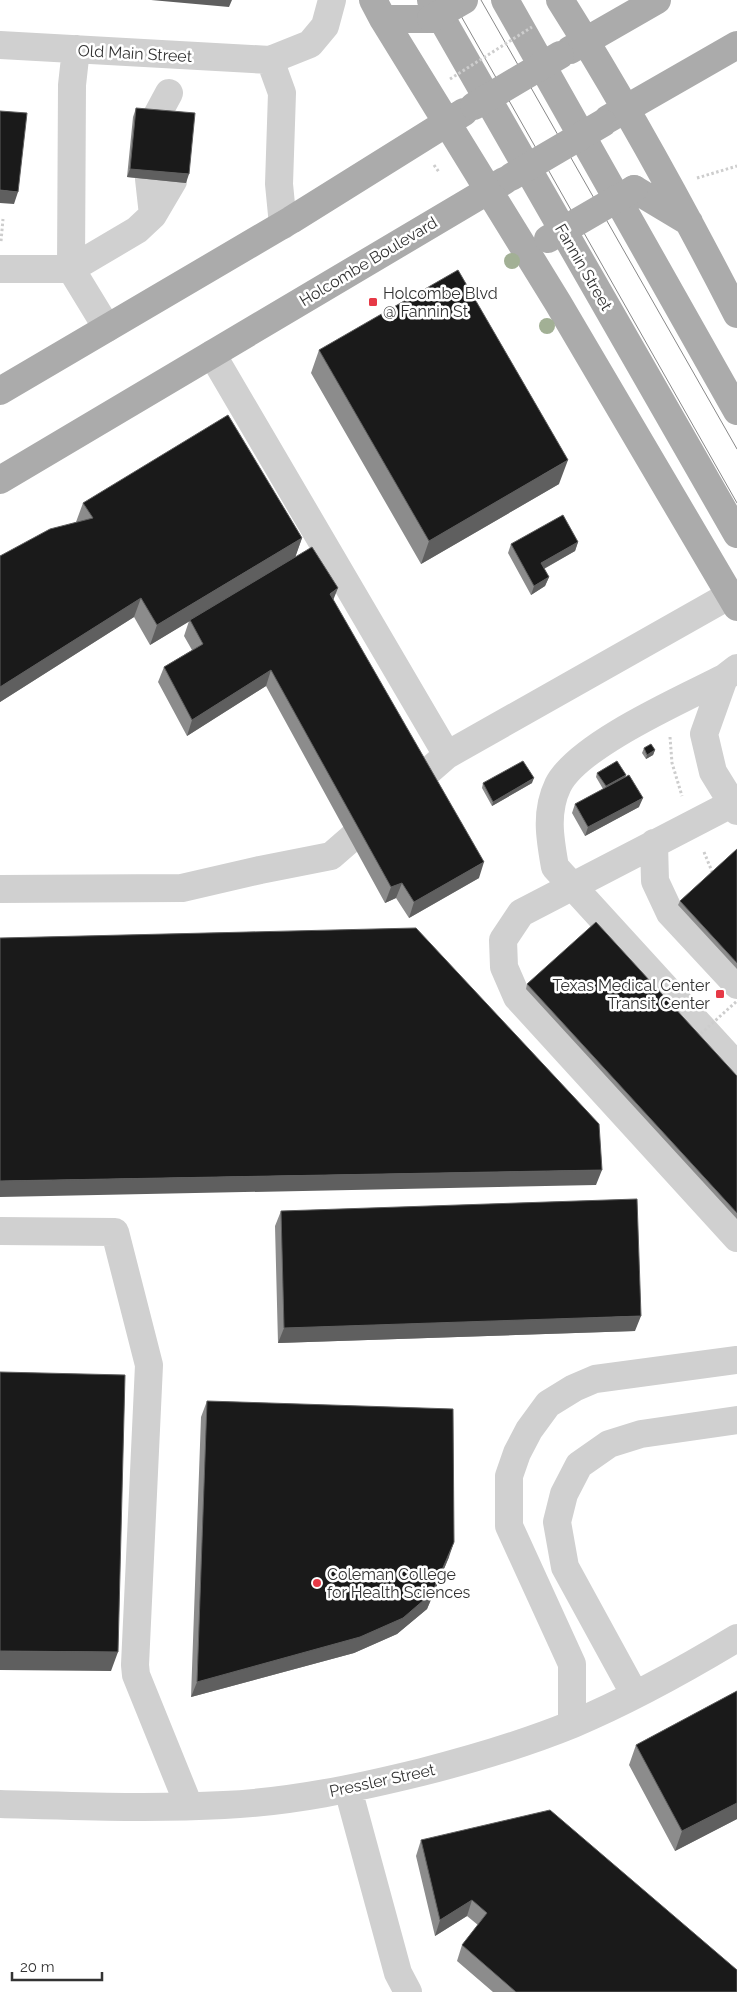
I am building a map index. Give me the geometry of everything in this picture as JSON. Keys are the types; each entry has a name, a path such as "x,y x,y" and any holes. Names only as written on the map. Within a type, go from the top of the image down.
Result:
{"main road":[{"path":"378,10 431,10 464,0"},
{"path":"505,0 737,412"},
{"path":"560,0 586,40 614,116 690,223 737,314"},
{"path":"0,391 283,224 474,106 657,0"},
{"path":"378,10 448,122 500,183 558,303 734,601"},
{"name":"Fannin Street","path":"431,10 737,534"},
{"name":"Holcombe Boulevard","path":"0,480 500,183 737,45"},
{"path":"558,303 548,239 634,190 690,223"}],"street":[{"name":"Old Main Street","path":"0,45 270,60 310,44 325,26 332,0"},
{"path":"76,49 72,85 71,268 107,328"},
{"path":"153,215 160,180 173,55"},
{"path":"270,60 282,93 280,184 283,224"},
{"path":"169,93 177,121"},
{"path":"0,269 71,268 137,230 153,215 173,181"},
{"path":"212,354 447,755"},
{"path":"0,889 182,888 331,856 447,755 734,601"},
{"path":"731,673 704,734 712,772 735,805 654,843 574,887 521,913 503,940 504,968 517,997 737,1238"},
{"path":"731,673 621,732 581,758 559,784 552,805 548,832 555,867 737,1066"},
{"path":"654,843 655,881 670,913 737,985"},
{"path":"0,1231 115,1232 149,1365 135,1655 136,1675 190,1806"},
{"path":"572,1724 572,1664 509,1526 509,1476 517,1453 529,1430 548,1404 574,1388 595,1380 737,1360"},
{"path":"635,1695 565,1567 557,1522 564,1494 579,1465 609,1444 641,1434 737,1420"},
{"name":"Pressler Street","path":"0,1804 225,1805 261,1802 348,1789 453,1764 506,1748 572,1724 635,1695 737,1638"},
{"path":"348,1789 398,1973 408,1992"}],"path":[{"path":"450,79 532,27"},
{"path":"694,179 737,166"},
{"path":"1,243 3,219"},
{"path":"671,732 670,748 672,763 682,796"},
{"path":"704,852 715,880"},
{"path":"696,1038 737,1001"}],"building":[{"path":"136,108 195,113 189,174 130,169"},
{"path":"0,111 27,113 18,192 0,190"},
{"path":"458,270 568,460 429,541 319,350"},
{"path":"228,415 302,538 157,625 141,598 0,687 0,556 50,529 93,518 83,503"},
{"path":"563,515 578,542 541,563 549,577 534,586 511,544"},
{"path":"312,547 338,588 330,594 484,862 414,902 402,883 391,887 271,670 192,720 164,667 203,644 190,620"},
{"path":"651,744 655,750 647,755 644,748"},
{"path":"523,761 534,778 493,802 483,783"},
{"path":"617,761 626,775 606,786 597,773"},
{"path":"629,775 643,798 588,827 575,804"},
{"path":"737,849 737,963 680,901"},
{"path":"596,922 737,1076 737,1213 527,984"},
{"path":"416,928 599,1124 602,1170 0,1181 0,938"},
{"path":"637,1199 641,1316 284,1328 281,1211"},
{"path":"0,1372 125,1375 118,1652 0,1651"},
{"name":"Coleman College for Health Sciences","path":"207,1401 453,1409 454,1542 432,1593 403,1618 360,1637 197,1682"},
{"path":"737,1691 737,1803 682,1831 636,1745"},
{"path":"550,1810 737,1970 737,1992 516,1992 462,1945 487,1913 472,1900 440,1920 421,1840"}],"tram line":[{"path":"452,0 737,503"},
{"path":"481,0 737,449"}],"place":[{"name":"Holcombe Blvd @ Fannin St","path":"373,302"},
{"name":"Texas Medical Center Transit Center","path":"720,994"},
{"name":"Coleman College for Health Sciences","path":"317,1583"}]}
